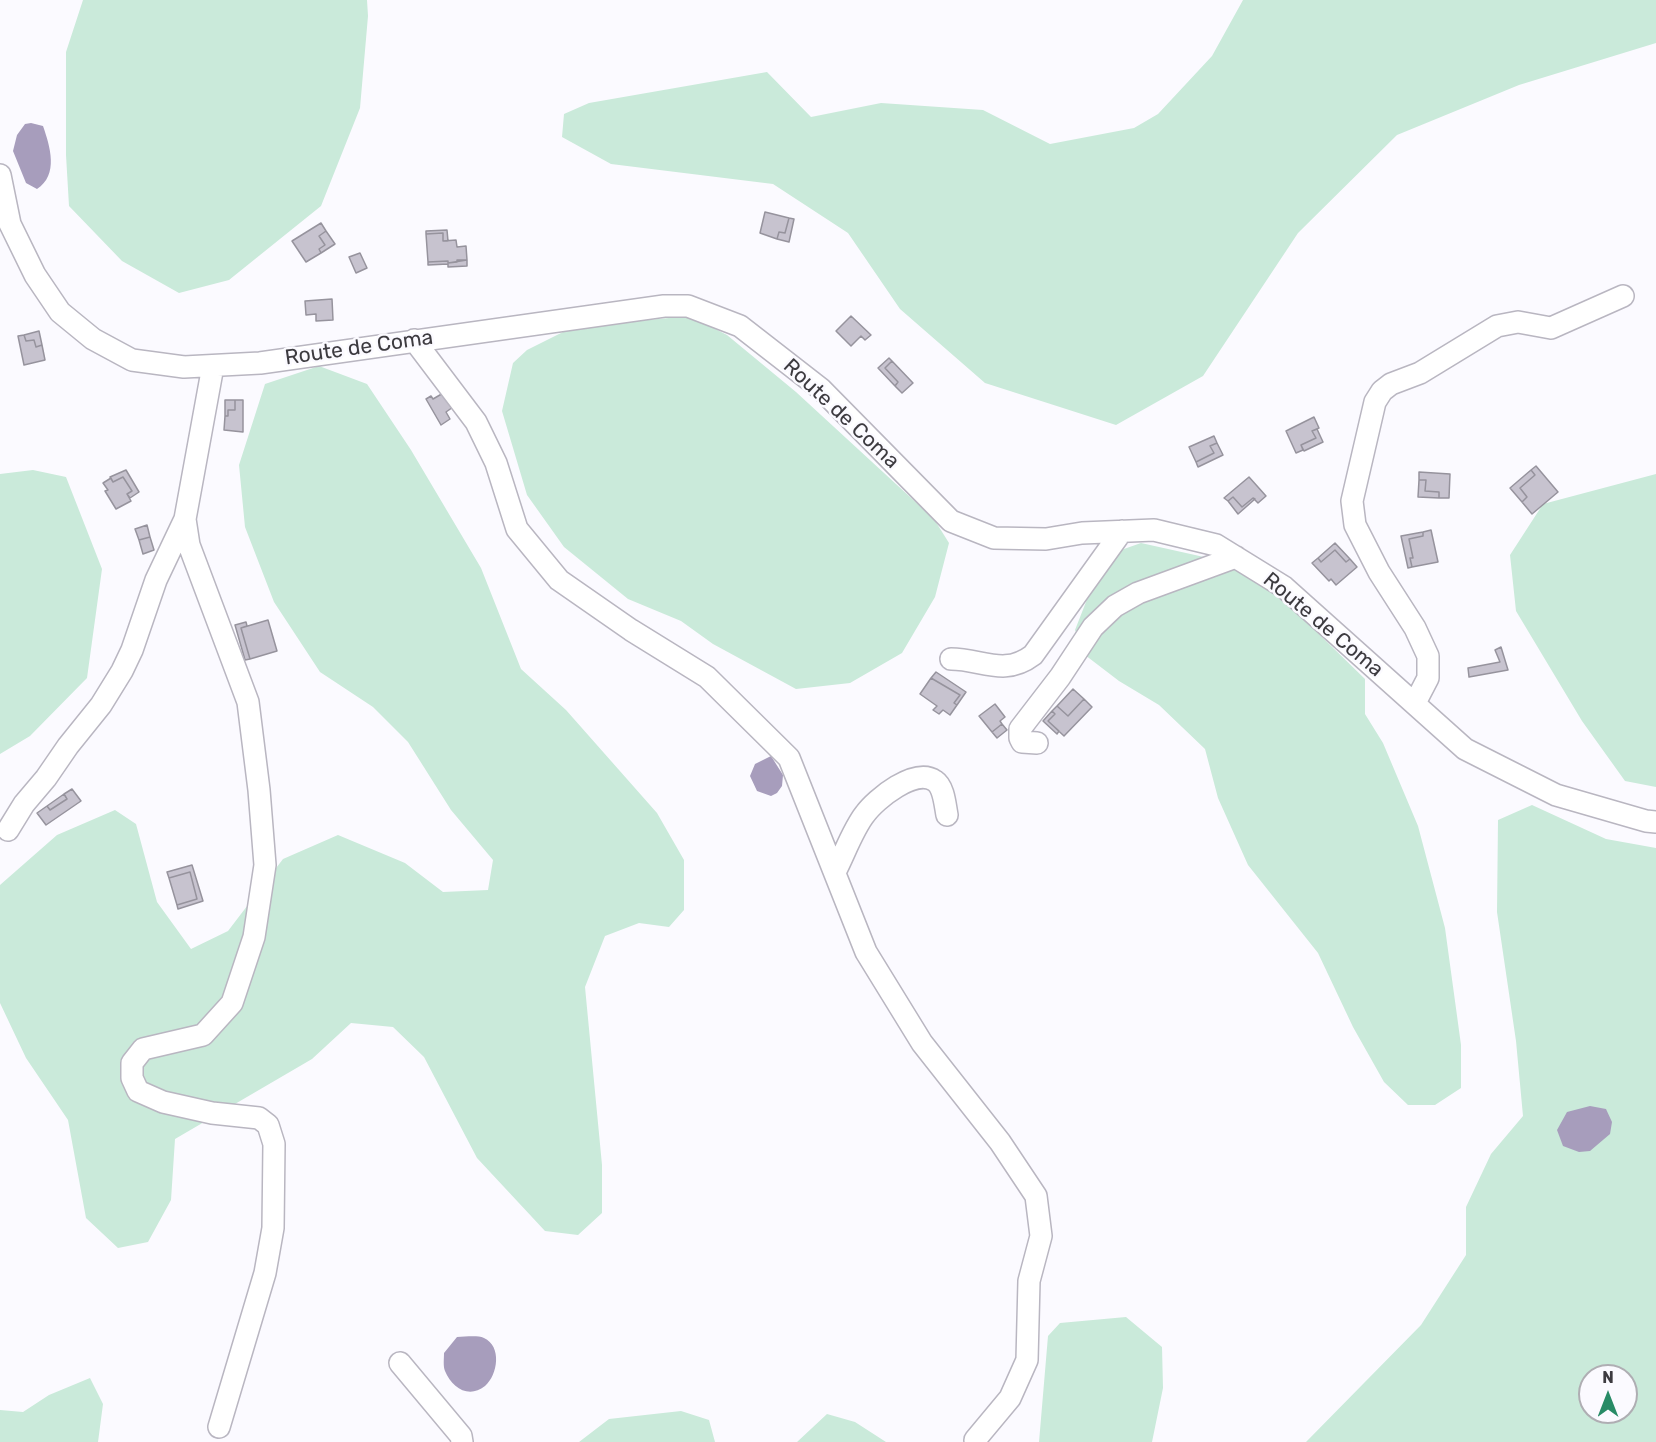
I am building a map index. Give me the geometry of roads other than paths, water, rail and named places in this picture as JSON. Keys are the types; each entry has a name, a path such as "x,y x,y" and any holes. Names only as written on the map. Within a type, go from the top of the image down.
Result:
{"street":[{"name":"Route de Coma","path":"0,175 10,224 35,276 60,312 93,339 132,360 184,367 260,363 664,306 688,306 740,326 820,389 951,521 994,538 1046,539 1082,533 1154,530 1216,544 1284,587 1466,750 1556,795 1656,822"},
{"path":"1415,703 1428,678 1428,656 1415,628 1379,572 1355,525 1352,501 1375,402 1382,391 1391,384 1420,373 1497,326 1518,322 1551,328 1623,296"},
{"path":"414,340 476,422 496,463 517,529 559,580 631,630 707,677 789,758 866,952 916,1033 1000,1142 1036,1196 1041,1236 1029,1281 1027,1360 1010,1398 975,1440"},
{"path":"8,830 24,804 101,705 132,650 156,580 185,519 213,366"},
{"path":"185,519 189,545 248,702 259,790 265,865 254,938 232,1003 203,1035 143,1048 132,1063 132,1078 138,1091 164,1102 212,1113 259,1118 268,1125 274,1144 273,1228 265,1273 219,1427"},
{"path":"951,659 966,659 991,666 1007,667 1022,663 1032,655 1122,531"},
{"path":"1037,744 1022,742 1020,729 1060,677 1094,627 1115,606 1138,593 1236,557"},
{"path":"835,872 864,815 885,794 906,782 924,777 936,781 942,791 947,815"},
{"path":"400,1363 461,1436 462,1442"}]}
